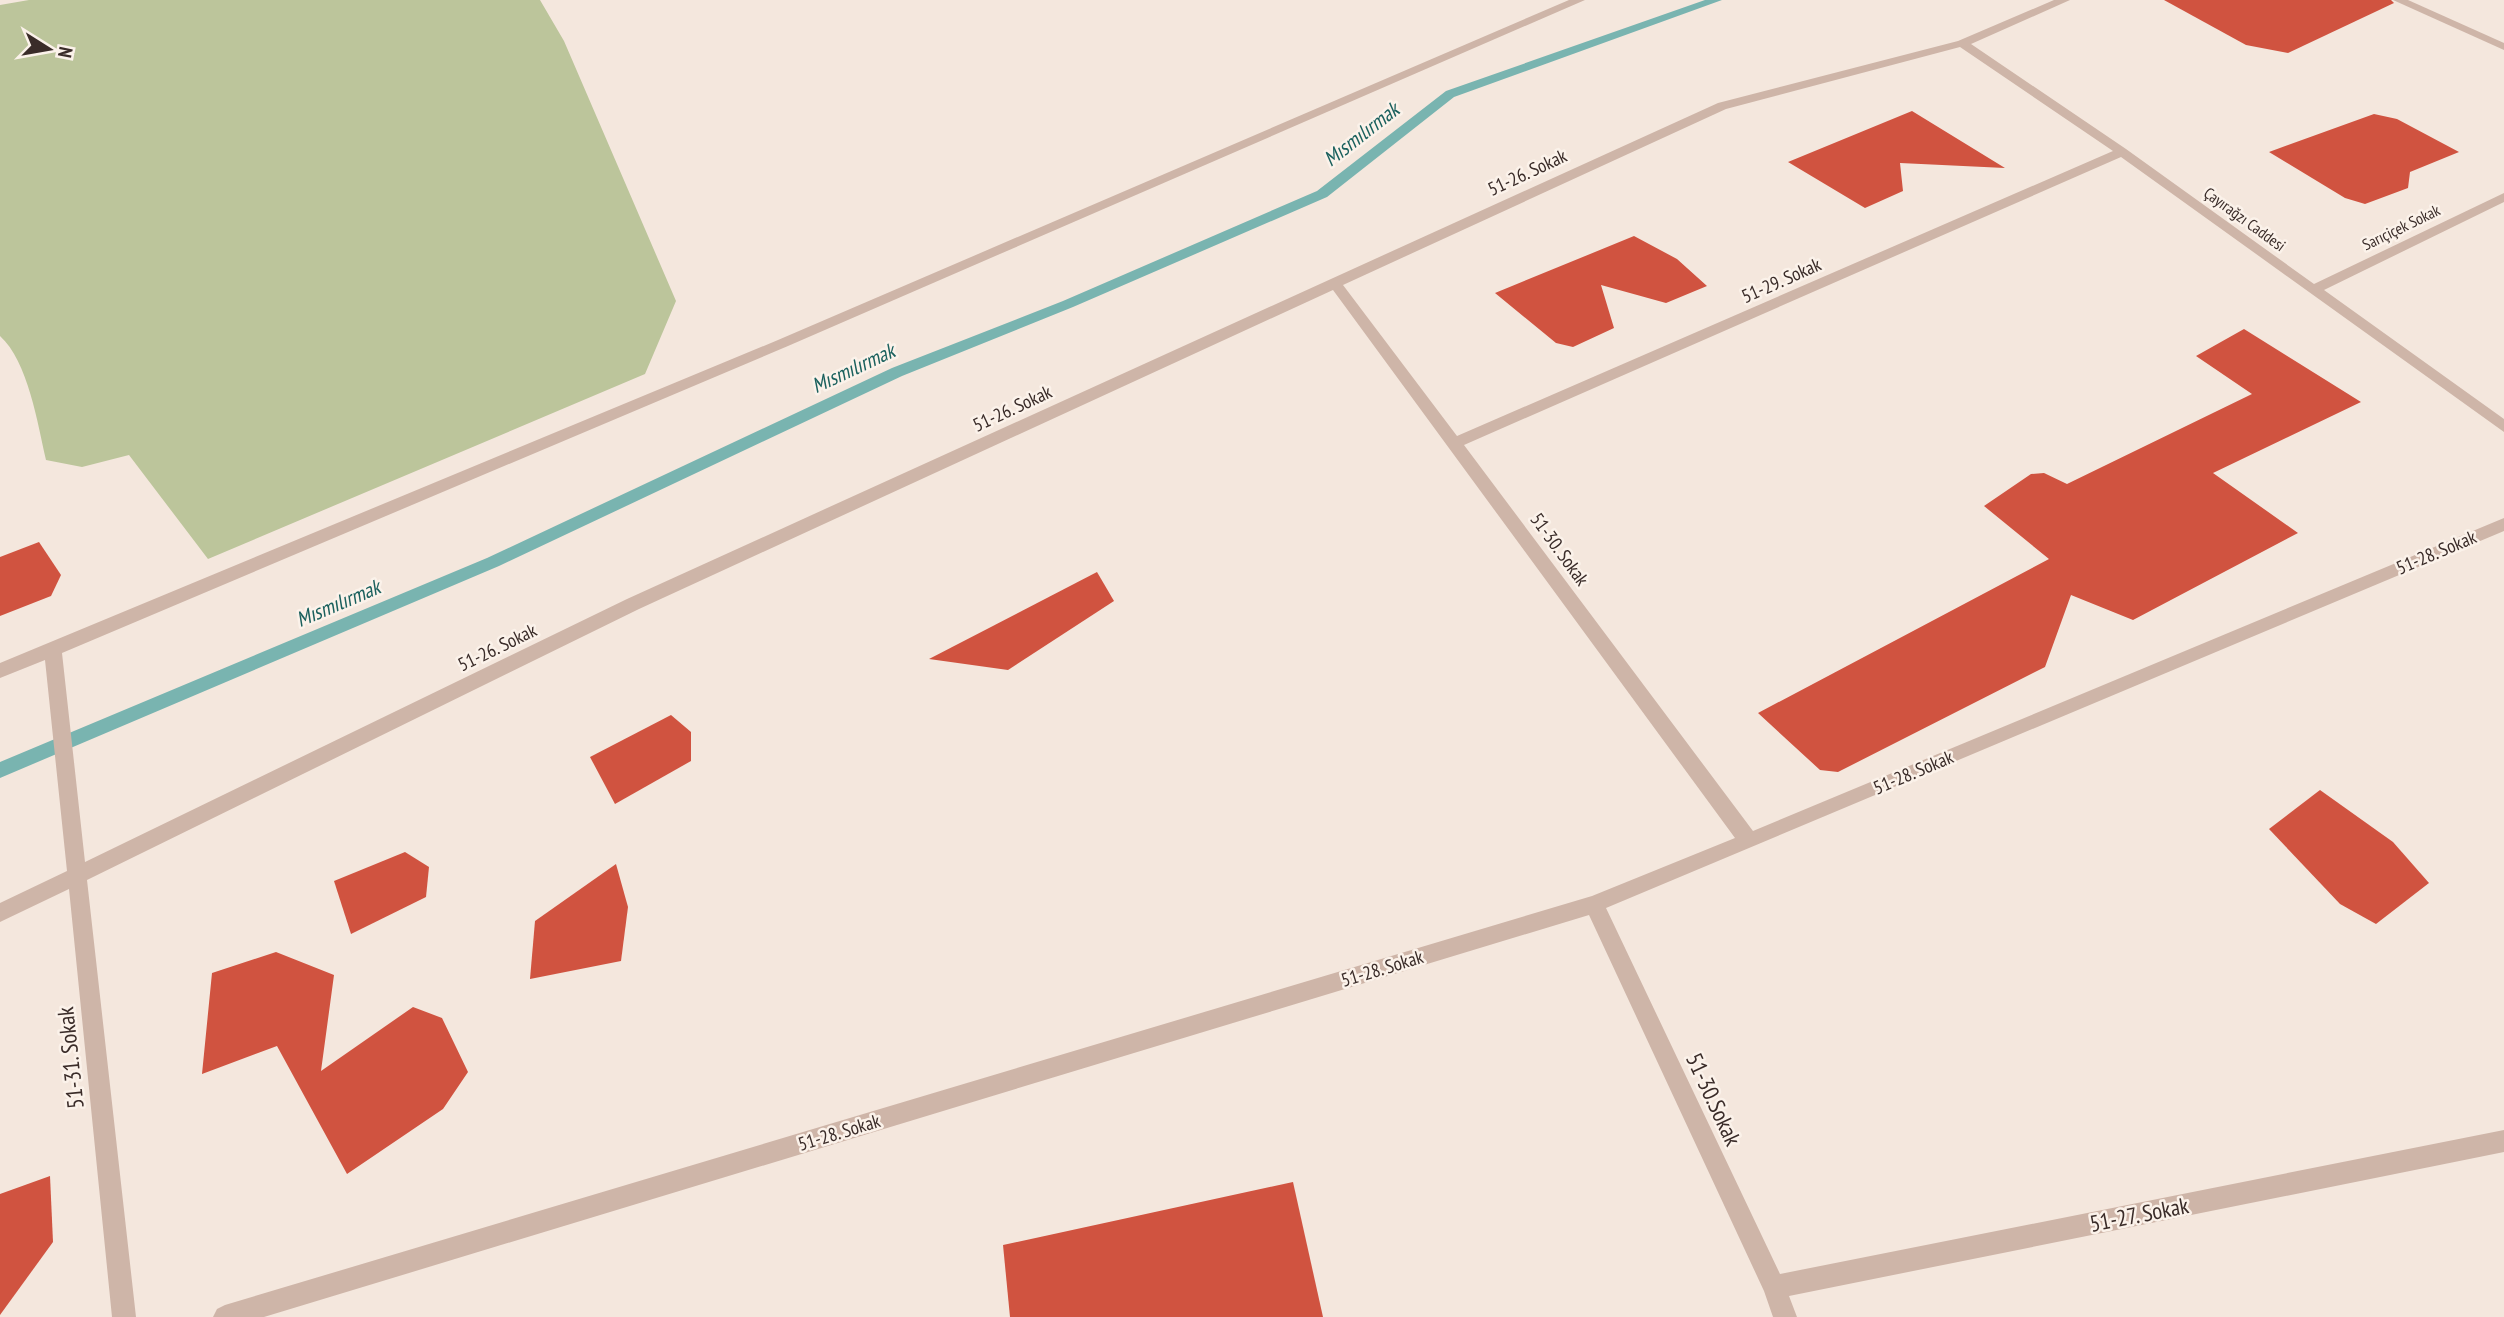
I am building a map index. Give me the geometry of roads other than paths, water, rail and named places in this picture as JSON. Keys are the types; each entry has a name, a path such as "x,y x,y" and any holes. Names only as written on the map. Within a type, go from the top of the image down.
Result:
{"street":[{"path":"0,671 796,337 1579,0"},
{"name":"51-26. Sokak","path":"0,914 633,604 1722,106 1962,43 2064,0"},
{"path":"2399,0 2504,47"},
{"name":"Çayırağzı Caddesi","path":"1962,43 2122,152 2504,427"},
{"name":"51-29. Sokak","path":"1455,443 2122,152"},
{"name":"Sarıçiçek Sokak","path":"2313,289 2504,197"},
{"name":"51-30. Sokak","path":"1335,283 1749,841"},
{"name":"51-28. Sokak","path":"225,1317 1594,904 2504,524"},
{"name":"51-31. Sokak","path":"53,650 124,1317"},
{"name":"51-30.Sokak","path":"1594,904 1774,1287 1784,1317"},
{"name":"51-27. Sokak","path":"1774,1287 2504,1141"}],"waterway":[{"name":"Mısmılırmak","path":"0,770 493,562 897,372 1068,304 1322,194 1450,94 1716,0"}]}
